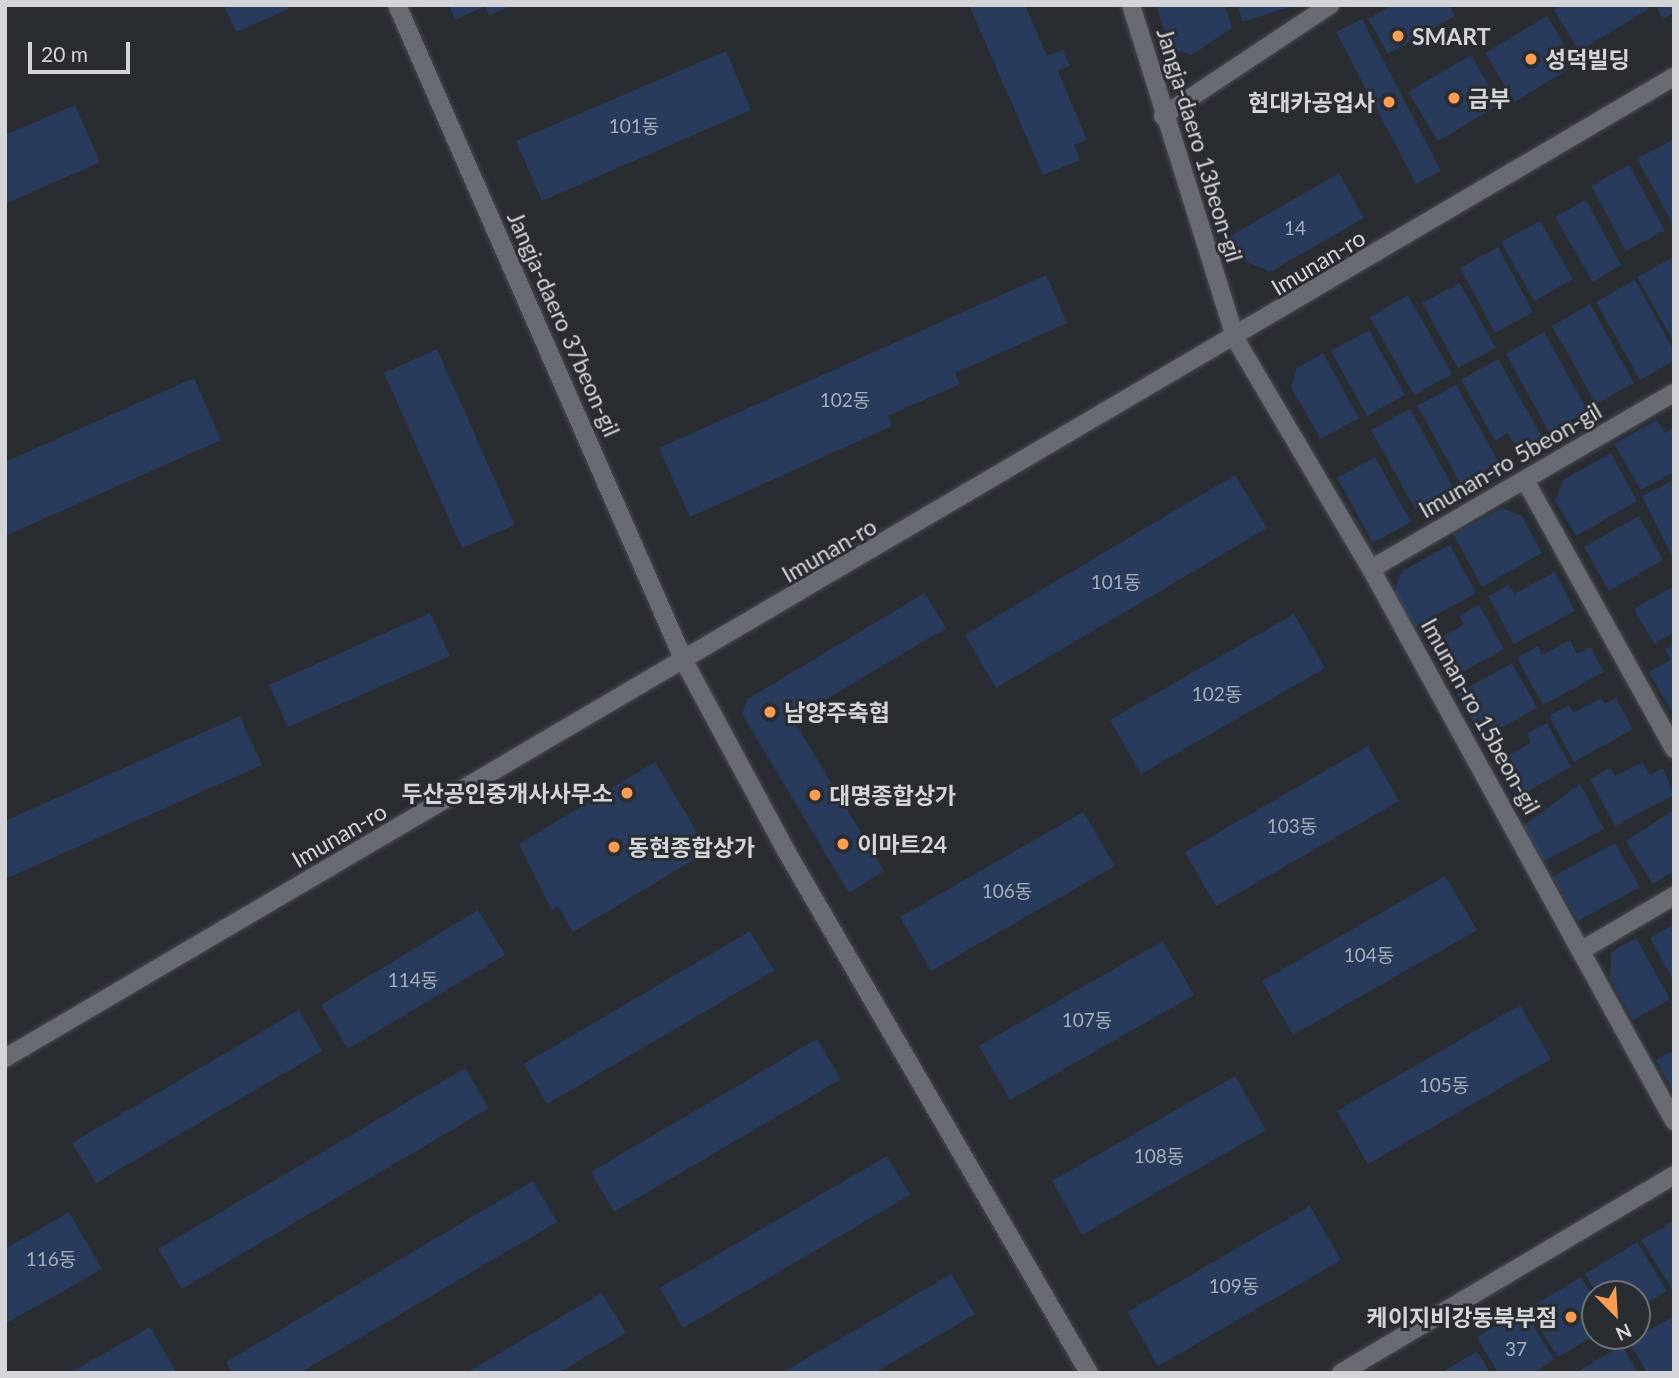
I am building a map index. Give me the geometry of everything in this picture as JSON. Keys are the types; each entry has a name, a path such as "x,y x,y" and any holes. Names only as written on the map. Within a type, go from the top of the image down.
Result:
{"street":[{"name":"Jangja-daero 37beon-gil","path":"397,5 685,663 785,849 1089,1373"},
{"name":"Jangja-daero 13beon-gil","path":"1131,5 1163,116 1236,340"},
{"path":"1163,116 1330,5"},
{"name":"Imunan-ro","path":"5,1058 1236,340 1674,77"},
{"name":"Imunan-ro 15beon-gil","path":"1236,340 1371,569 1674,1121"},
{"name":"Imunan-ro 5beon-gil","path":"1371,569 1674,393"},
{"path":"1525,480 1674,749"},
{"path":"1582,950 1674,895"},
{"path":"1342,1373 1674,1175"}],"building":[{"path":"224,5 287,5 289,9 236,32"},
{"path":"449,5 512,5 489,16 485,6 455,20"},
{"path":"969,5 1025,5 1047,56 1063,50 1070,66 1058,71 1087,140 1074,145 1080,160 1043,175"},
{"path":"1156,5 1225,5 1232,28 1192,55 1171,49"},
{"path":"1237,5 1293,5 1293,6 1243,22"},
{"name":"SMART","path":"1392,5 1449,5 1455,16 1388,54 1368,19"},
{"path":"1562,5 1647,5 1649,9 1579,51 1554,10"},
{"path":"1656,5 1674,5 1674,13 1663,19"},
{"name":"성덕빌딩","path":"1547,16 1576,64 1515,102 1485,53"},
{"name":"현대카공업사","path":"1362,19 1441,171 1416,184 1336,32"},
{"path":"726,51 751,110 542,201 516,141"},
{"name":"금부","path":"1471,55 1500,104 1438,141 1408,92"},
{"path":"75,105 100,162 5,204 5,135"},
{"path":"1674,139 1674,226 1637,159"},
{"path":"1629,165 1665,230 1626,251 1591,186"},
{"path":"1339,173 1364,218 1270,272 1239,258 1227,238"},
{"path":"1586,200 1621,265 1593,282 1555,217"},
{"path":"1540,221 1573,279 1534,301 1501,242"},
{"path":"1498,247 1533,312 1495,333 1460,268"},
{"path":"1674,257 1674,342 1637,277"},
{"path":"1046,275 1067,323 955,373 960,384 888,416 892,426 690,517 659,448"},
{"path":"1635,280 1674,351 1674,361 1640,380 1596,302"},
{"path":"1460,283 1496,348 1458,368 1422,303"},
{"path":"1408,295 1452,374 1414,395 1370,317"},
{"path":"1590,304 1634,383 1596,404 1552,326"},
{"path":"1369,330 1405,395 1367,416 1331,351"},
{"path":"1544,332 1588,411 1549,432 1506,354"},
{"path":"437,349 515,525 462,548 384,373"},
{"path":"1323,353 1359,418 1321,439 1291,388 1296,369"},
{"path":"1498,359 1542,437 1518,451 1508,433 1495,441 1461,380"},
{"path":"194,378 221,440 5,536 5,462"},
{"path":"1456,385 1499,463 1461,484 1417,406"},
{"path":"1410,409 1453,487 1415,509 1371,430"},
{"path":"1657,420 1665,433 1674,427 1674,472 1641,490 1614,444"},
{"path":"1611,453 1637,501 1576,536 1555,501 1563,480"},
{"path":"1375,457 1411,522 1373,543 1337,478"},
{"path":"1235,475 1267,528 996,688 965,635"},
{"path":"1674,480 1674,552 1671,554 1642,496"},
{"path":"1502,508 1522,516 1542,553 1482,587 1453,534"},
{"path":"1639,516 1663,560 1609,591 1584,547"},
{"path":"1450,545 1476,593 1415,627 1394,592 1402,571"},
{"path":"1555,572 1575,611 1514,644 1488,596 1509,585 1514,594"},
{"path":"1674,586 1674,633 1654,644 1634,609"},
{"name":"대명종합상가","path":"925,593 946,628 793,719 884,871 849,893 742,714 748,699"},
{"path":"1479,605 1504,649 1449,679 1427,644 1464,625 1459,616"},
{"path":"430,613 450,656 288,727 269,685"},
{"path":"1294,614 1325,668 1141,774 1110,720"},
{"path":"1570,640 1577,654 1590,647 1604,672 1543,705 1517,658 1538,646 1542,655"},
{"path":"1674,644 1674,716 1649,672 1671,660 1665,649"},
{"path":"1512,663 1537,708 1482,738 1457,694"},
{"path":"1601,698 1605,704 1616,698 1633,729 1574,762 1549,716 1569,705 1573,713"},
{"path":"240,716 262,765 5,879 5,821"},
{"path":"1547,723 1571,767 1517,797 1496,762 1531,743 1527,734"},
{"path":"1368,746 1399,801 1216,906 1185,852"},
{"name":"동현종합상가","path":"655,762 708,851 573,932 558,906 552,911 519,844"},
{"path":"1642,762 1650,775 1663,768 1674,795 1615,826 1590,779 1610,768 1615,776"},
{"path":"1580,784 1604,829 1543,862 1523,826"},
{"path":"1674,810 1674,871 1653,884 1626,841"},
{"path":"1083,812 1115,866 931,971 900,917"},
{"path":"1615,843 1640,887 1578,921 1552,877"},
{"path":"1445,876 1477,930 1293,1035 1262,981"},
{"path":"478,910 505,955 348,1049 321,1005"},
{"path":"1674,924 1674,982 1650,938"},
{"path":"750,931 774,971 547,1104 524,1064"},
{"path":"1636,938 1670,999 1633,1020 1610,978 1611,952"},
{"path":"1163,941 1194,995 1010,1100 979,1046"},
{"path":"1520,1005 1551,1059 1368,1164 1337,1111"},
{"path":"299,1010 322,1051 96,1183 72,1143"},
{"path":"817,1039 841,1079 614,1212 591,1172"},
{"path":"1674,1050 1674,1093 1656,1060"},
{"path":"465,1068 489,1108 182,1289 158,1249"},
{"path":"1235,1076 1266,1130 1082,1235 1052,1181"},
{"path":"887,1156 910,1195 683,1328 660,1288"},
{"path":"533,1181 557,1222 300,1373 232,1373 226,1362"},
{"path":"1310,1206 1341,1260 1158,1366 1127,1312"},
{"path":"69,1212 102,1269 5,1324 5,1249"},
{"path":"1674,1221 1674,1291 1641,1240"},
{"path":"1637,1242 1667,1291 1651,1301 1651,1280 1589,1280 1585,1274"},
{"path":"951,1274 975,1314 874,1373 782,1373"},
{"path":"1581,1277 1581,1343 1558,1357 1528,1309"},
{"path":"602,1293 626,1333 558,1373 466,1373"},
{"path":"1524,1309 1554,1360 1533,1373 1498,1373 1477,1337"},
{"path":"1674,1316 1674,1373 1647,1373 1634,1350 1651,1350 1651,1329"},
{"path":"150,1327 177,1373 70,1373"},
{"path":"1614,1350 1625,1350 1638,1373 1575,1373"},
{"path":"1477,1351 1490,1373 1441,1373"}],"place":[{"name":"SMART","path":"1398,36"},
{"name":"성덕빌딩","path":"1531,59"},
{"name":"금부","path":"1454,98"},
{"name":"현대카공업사","path":"1389,102"},
{"name":"남양주축협","path":"770,712"},
{"name":"두산공인중개사사무소","path":"627,793"},
{"name":"대명종합상가","path":"815,795"},
{"name":"이마트24","path":"843,844"},
{"name":"동현종합상가","path":"614,847"},
{"name":"케이지비강동북부점","path":"1571,1317"}]}
